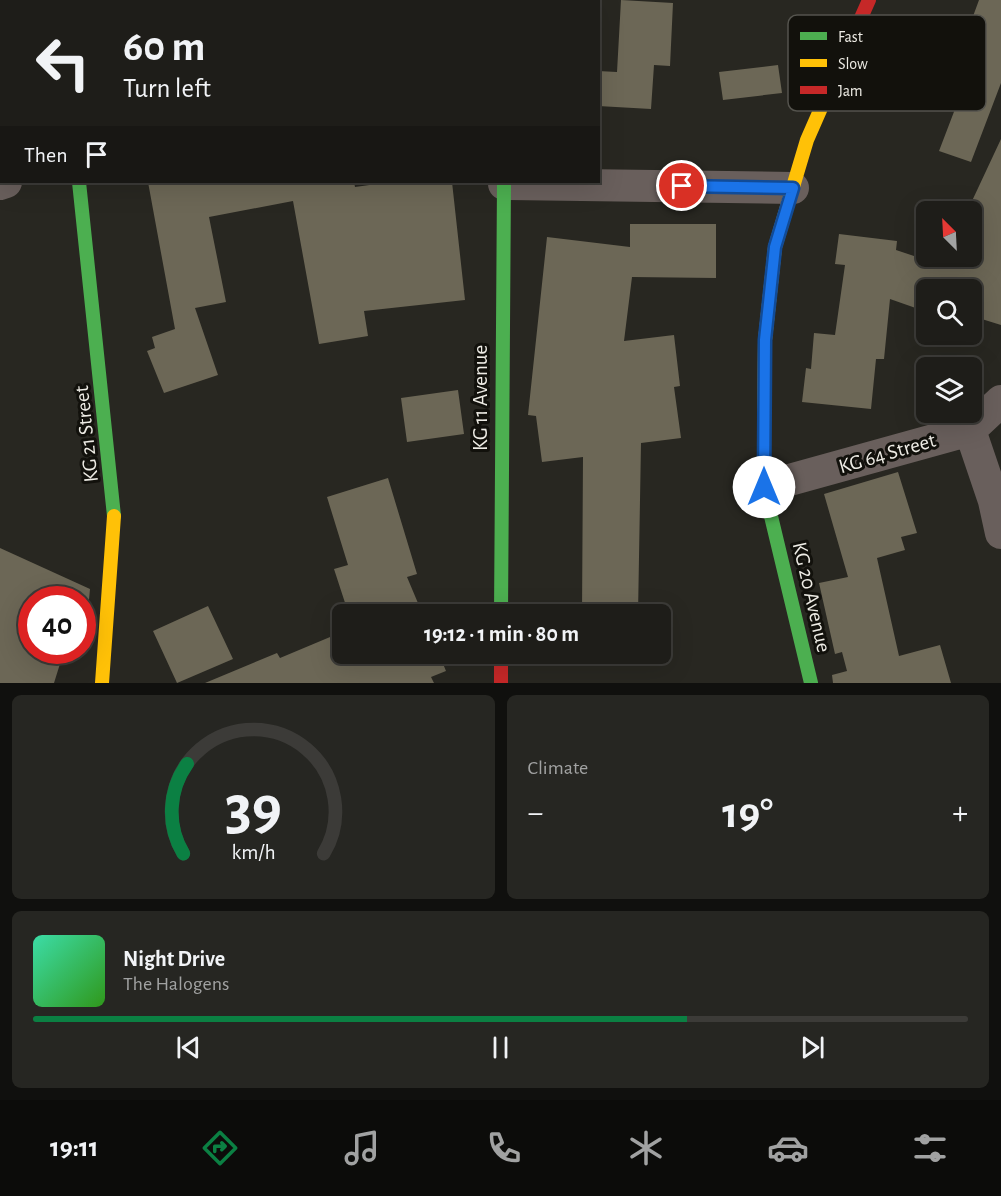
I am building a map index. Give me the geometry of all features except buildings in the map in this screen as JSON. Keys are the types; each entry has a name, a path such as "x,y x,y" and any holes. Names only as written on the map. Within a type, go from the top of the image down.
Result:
{"street":[{"name":"KG 20 Avenue","path":"862,15 869,0"},
{"name":"KG 20 Avenue","path":"811,683 764,487 765,340 775,247 807,140 820,111"},
{"name":"KG 21 Street","path":"79,183 115,504 102,683"},
{"path":"504,183 793,188"},
{"name":"KG 11 Avenue","path":"501,604 504,183"},
{"name":"KG 64 Street","path":"764,487 970,430 1001,401"},
{"path":"970,430 994,501 1001,533"},
{"path":"501,664 501,683"}],"traffic: fast":[{"path":"79,183 114,516"},
{"path":"501,604 504,183"},
{"path":"764,422 764,487 811,683"}],"traffic: slow":[{"path":"764,422 765,340 775,247 807,140 820,111"},
{"path":"102,683 114,516"}],"traffic: jam":[{"path":"862,15 869,0"},
{"path":"501,664 501,683"}],"route":[{"path":"682,186 793,188 775,247 765,340 764,487"}]}
